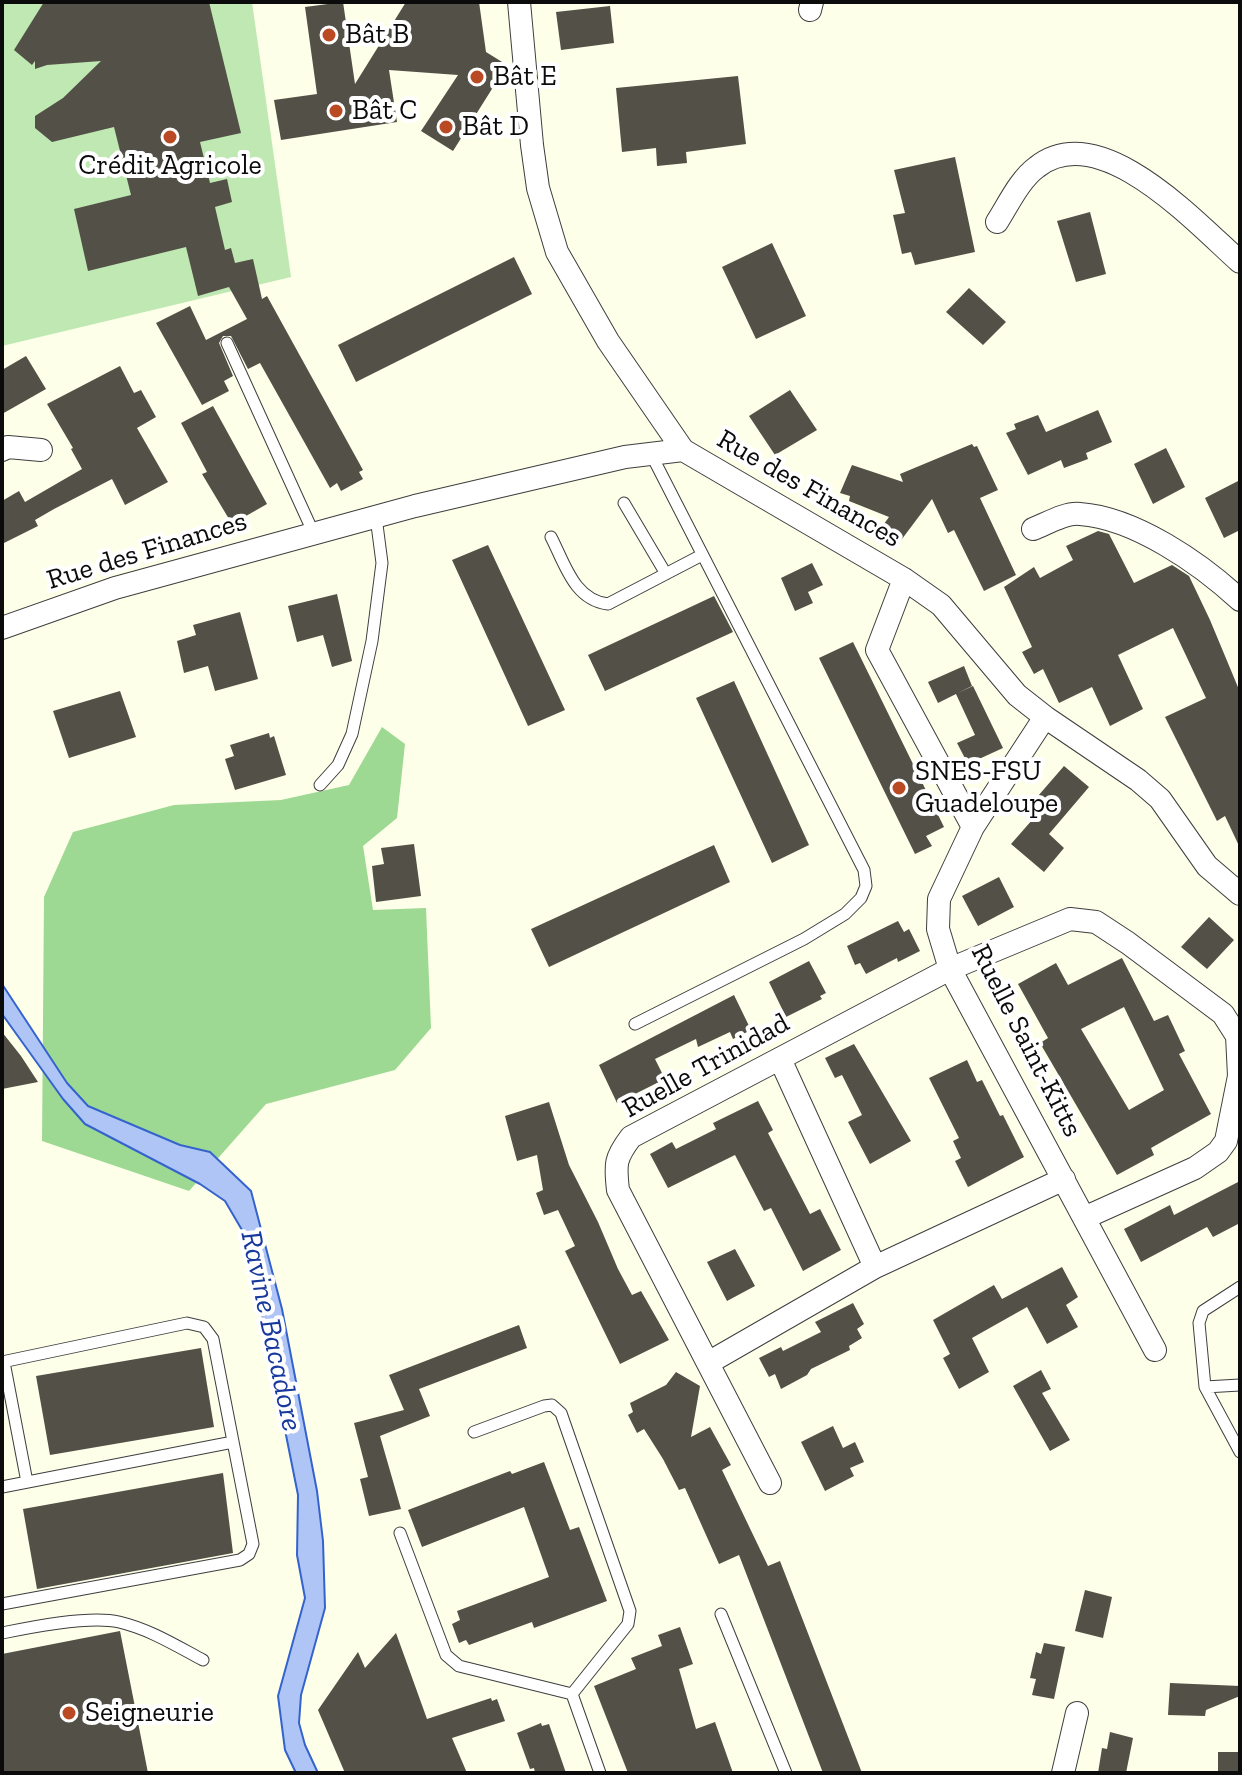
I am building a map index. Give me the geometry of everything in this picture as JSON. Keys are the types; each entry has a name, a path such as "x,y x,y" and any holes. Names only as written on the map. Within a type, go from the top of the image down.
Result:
{"street":[{"path":"519,2 538,188 557,252 608,341 683,450"},
{"path":"997,222 1034,169 1058,155 1089,154 1116,165 1165,196 1240,262"},
{"path":"2,450 8,447 41,450"},
{"name":"Rue des Finances","path":"2,628 115,588 376,517 580,467 683,450 904,579 941,605 1007,684 1045,717 1160,799 1207,866 1240,894"},
{"path":"1033,529 1076,513 1121,523 1181,554 1216,578 1240,600"},
{"path":"904,579 877,650 973,827"},
{"name":"Ruelle Saint-Kitts","path":"1045,717 973,827 939,899 938,929 950,969 1155,1350"},
{"name":"Ruelle Trinidad","path":"770,1483 618,1190 615,1168 618,1154 631,1137 950,969 1070,919 1096,922 1223,1014 1237,1036 1239,1076 1226,1141 1218,1152 1195,1168 1084,1218"},
{"path":"780,1059 875,1267"},
{"path":"708,1363 875,1267 1064,1179"},
{"path":"1063,1773 1077,1713"}],"lane":[{"path":"227,343 314,534"},
{"path":"635,1024 804,939 845,914 861,898 866,886 864,870 651,453"},
{"path":"624,503 666,574"},
{"path":"320,785 338,765 352,734 369,656 382,563 376,517"},
{"path":"551,537 580,593 596,603 608,604 702,555"},
{"path":"1240,1287 1203,1311 1200,1317 1205,1387 1240,1452"},
{"path":"2,1604 244,1558 249,1554 253,1544 210,1332 199,1324 187,1323 3,1362 27,1482"},
{"path":"1205,1387 1240,1385"},
{"path":"474,1432 544,1406 552,1405 561,1413 631,1617 572,1694"},
{"path":"2,1487 233,1442"},
{"path":"400,1533 446,1655 451,1661 459,1666 572,1694"},
{"path":"721,1614 786,1773"},
{"path":"2,1633 52,1623 115,1620 148,1630 203,1660"},
{"path":"572,1694 600,1773"}],"green space":[{"path":"2,2 252,2 291,277 2,346"},
{"path":"382,727 405,744 397,818 363,846 373,910 426,908 431,1028 395,1070 266,1104 189,1191 42,1141 44,897 73,832 174,805 281,800 349,785"}],"water":[{"name":"Ravine Bacadore","path":"2,984 67,1083 88,1106 180,1145 210,1152 251,1191 282,1309 317,1491 323,1541 325,1608 301,1695 299,1723 318,1773 296,1773 285,1750 278,1696 305,1598 297,1555 298,1495 242,1230 225,1201 200,1184 85,1124 63,1099 2,1014"}],"building":[{"name":"Crédit Agricole","path":"44,2 209,2 241,133 200,142 210,183 227,179 232,202 215,207 225,250 231,248 235,263 253,259 262,299 267,296 363,470 359,472 363,479 341,491 337,483 330,488 260,363 248,369 231,336 223,336 219,343 233,376 224,381 229,391 202,405 156,323 190,306 206,340 247,319 229,287 198,296 186,247 88,271 74,209 131,195 114,127 52,142 35,128 35,116 63,98 101,61 47,65 35,69 35,61 32,65 14,50"},
{"path":"343,2 355,84 406,2 479,2 486,52 507,65 453,151 421,131 458,75 389,70 397,122 281,140 274,100 317,94 305,7"},
{"path":"610,6 614,43 561,50 556,12"},
{"path":"738,76 746,144 686,152 687,163 657,166 656,148 622,152 616,88"},
{"path":"955,157 975,252 915,265 911,252 902,254 893,215 905,213 894,170"},
{"path":"1090,212 1106,274 1076,282 1057,221"},
{"path":"772,243 806,316 756,339 722,267"},
{"path":"514,257 532,294 356,382 338,345"},
{"path":"969,288 1006,322 983,345 946,312"},
{"path":"26,356 46,389 2,414 2,370"},
{"path":"120,366 134,393 141,390 156,417 137,428 168,482 125,505 112,479 35,520 38,526 2,544 2,501 19,491 25,502 82,469 47,404"},
{"path":"790,390 817,430 775,455 749,416"},
{"path":"213,406 267,504 232,524 202,474 207,472 181,423"},
{"path":"1098,410 1112,442 1086,453 1088,459 1064,468 1061,460 1028,475 1006,433 1016,429 1014,424 1038,415 1046,432"},
{"path":"972,444 977,446 998,490 980,498 1016,575 984,591 954,530 948,533 932,499 899,543 881,528 889,517 849,501 850,496 840,493 852,465 903,482 900,474"},
{"path":"1166,448 1185,487 1153,504 1134,464"},
{"path":"1240,480 1240,530 1224,538 1205,498"},
{"path":"1098,531 1109,534 1134,583 1172,565 1189,576 1210,620 1240,692 1240,848 1225,816 1217,821 1165,717 1206,698 1173,628 1118,655 1143,709 1110,726 1092,687 1059,703 1043,669 1034,674 1022,652 1032,647 1004,587 1034,567 1040,578 1073,560 1066,546"},
{"path":"488,545 565,710 528,726 452,560"},
{"path":"812,563 823,585 808,592 813,603 795,611 781,578"},
{"path":"337,594 352,661 332,667 323,635 297,642 288,606"},
{"path":"714,596 733,632 605,691 588,655"},
{"path":"240,612 258,679 215,691 208,666 184,673 177,641 196,635 193,625"},
{"path":"853,642 944,827 926,836 932,846 915,854 819,658"},
{"path":"964,666 972,686 958,693 973,686 1003,748 968,764 957,743 975,735 956,694 938,703 928,682"},
{"path":"734,681 809,845 772,863 696,698"},
{"path":"120,691 136,737 69,758 53,711"},
{"path":"269,733 270,738 274,736 286,775 235,790 225,759 234,756 230,745"},
{"path":"1064,766 1089,787 1049,834 1064,848 1044,872 1011,844 1047,803 1038,796"},
{"path":"414,844 421,896 376,902 372,866 384,864 381,848"},
{"path":"714,845 730,882 549,967 531,929"},
{"path":"999,877 1014,907 978,926 962,896"},
{"path":"1209,917 1234,940 1207,969 1181,947"},
{"path":"898,921 904,932 909,929 920,951 898,962 897,958 866,974 860,963 855,965 847,946"},
{"path":"1122,958 1154,1021 1168,1015 1185,1051 1179,1054 1211,1114 1151,1148 1154,1155 1117,1175 1040,1043 1048,1038 1018,984 1056,963 1068,985","holes":["1124,1007 1164,1090 1129,1110 1081,1029"]},
{"path":"809,961 826,993 820,996 822,999 786,1017 769,982"},
{"path":"734,995 751,1030 733,1039 730,1032 698,1047 696,1039 655,1059 665,1079 617,1103 599,1065"},
{"path":"2,1032 21,1056 38,1082 2,1089"},
{"path":"854,1044 911,1141 870,1164 848,1122 862,1115 842,1075 835,1078 825,1058"},
{"path":"967,1060 977,1082 982,1080 1000,1116 1003,1115 1024,1157 968,1187 955,1161 961,1158 953,1141 959,1138 929,1078"},
{"path":"758,1101 773,1130 768,1133 810,1214 820,1209 841,1250 803,1271 771,1208 764,1211 735,1155 668,1188 650,1154 672,1142 676,1149 716,1129 713,1123"},
{"path":"549,1102 569,1165 618,1269 632,1295 641,1291 669,1340 620,1364 565,1251 575,1246 558,1210 544,1215 536,1193 543,1190 537,1155 517,1161 505,1116"},
{"path":"1240,1181 1240,1223 1213,1237 1207,1227 1141,1262 1124,1229 1170,1205 1174,1215"},
{"path":"735,1249 755,1286 727,1301 707,1262"},
{"path":"1062,1267 1078,1297 1066,1305 1078,1327 1047,1344 1027,1307 972,1338 989,1372 959,1389 943,1358 950,1354 933,1320 994,1285 1002,1299"},
{"path":"853,1303 864,1324 857,1329 862,1338 849,1346 850,1350 811,1369 807,1375 781,1389 775,1374 769,1377 759,1358 781,1347 783,1351 821,1332 815,1322"},
{"path":"519,1325 527,1348 419,1389 430,1416 380,1436 401,1509 369,1516 360,1479 368,1477 354,1423 404,1410 389,1375"},
{"path":"201,1348 214,1427 50,1455 36,1376"},
{"path":"1041,1370 1051,1389 1042,1393 1070,1440 1050,1451 1013,1386"},
{"path":"676,1372 700,1386 691,1437 710,1427 731,1465 722,1470 768,1566 780,1561 862,1773 823,1773 739,1555 719,1564 685,1488 679,1490 644,1429 637,1433 628,1415 633,1412 630,1403 666,1385"},
{"path":"833,1426 843,1448 855,1442 864,1462 850,1468 854,1476 825,1491 801,1442"},
{"path":"544,1462 570,1530 579,1527 607,1601 534,1628 532,1622 469,1645 466,1640 459,1643 452,1624 460,1620 457,1611 549,1577 524,1507 422,1547 408,1510 510,1471 512,1474"},
{"path":"223,1473 233,1553 37,1589 23,1509"},
{"path":"1085,1590 1112,1597 1103,1638 1075,1631"},
{"path":"680,1627 693,1664 679,1669 696,1729 715,1722 733,1773 628,1773 594,1686 636,1669 631,1658 662,1646 658,1635"},
{"name":"Seigneurie","path":"120,1631 148,1773 2,1773 2,1654"},
{"path":"396,1633 427,1719 491,1698 492,1701 497,1699 505,1721 452,1738 467,1773 345,1773 318,1710 358,1652 365,1668"},
{"path":"1044,1643 1065,1647 1054,1699 1032,1695 1036,1679 1030,1678 1036,1652 1041,1654"},
{"path":"1170,1683 1240,1686 1240,1696 1206,1710 1205,1716 1168,1715"},
{"path":"541,1723 542,1726 549,1724 566,1773 535,1773 534,1768 530,1769 517,1733"},
{"path":"1110,1732 1133,1738 1126,1773 1098,1773 1102,1748 1107,1749"},
{"path":"1218,1752 1240,1752 1240,1772 1218,1771"}],"place":[{"name":"Bât B","path":"329,35"},
{"name":"Bât E","path":"477,77"},
{"name":"Bât C","path":"336,111"},
{"name":"Bât D","path":"446,127"},
{"name":"Crédit Agricole","path":"170,137"},
{"name":"SNES-FSU Guadeloupe","path":"899,788"},
{"name":"Seigneurie","path":"69,1713"}]}
